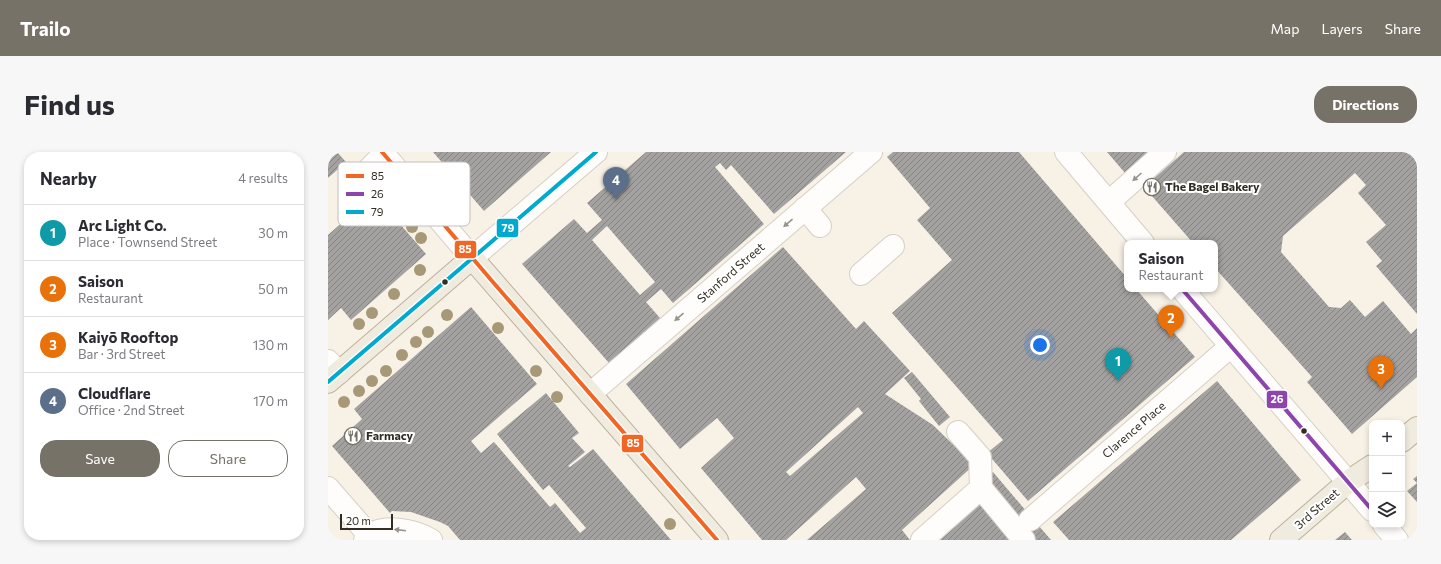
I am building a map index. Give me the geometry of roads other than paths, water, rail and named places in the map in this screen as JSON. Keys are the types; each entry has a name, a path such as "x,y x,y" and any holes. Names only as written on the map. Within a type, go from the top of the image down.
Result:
{"main road":[{"path":"332,372 472,258 715,539"},
{"path":"1405,438 1417,428"},
{"name":"3rd Street","path":"1281,540 1348,482 1369,468"}],"street":[{"path":"445,226 472,258 596,152"},
{"name":"Stanford Street","path":"590,394 805,208 843,187 871,152"},
{"path":"1066,152 1141,240"},
{"path":"1109,202 1165,152"},
{"path":"375,162 383,153 391,162"},
{"path":"805,208 820,226"},
{"path":"861,274 893,246"},
{"path":"1185,292 1369,506"},
{"name":"Clarence Place","path":"1027,526 1230,346"},
{"path":"958,432 980,457 981,488 1027,526"},
{"path":"328,488 367,538 379,531 390,529 418,534 431,540"},
{"path":"922,540 981,488"},
{"path":"1387,528 1397,540"}],"place":[{"name":"The Bagel Bakery","path":"1152,187"},
{"name":"Cloudflare","path":"616,200"},
{"name":"Saison","path":"1171,338"},
{"name":"Arc Light Co.","path":"1118,381"},
{"name":"Kaiyō Rooftop","path":"1381,389"},
{"name":"Farmacy","path":"353,436"}]}
